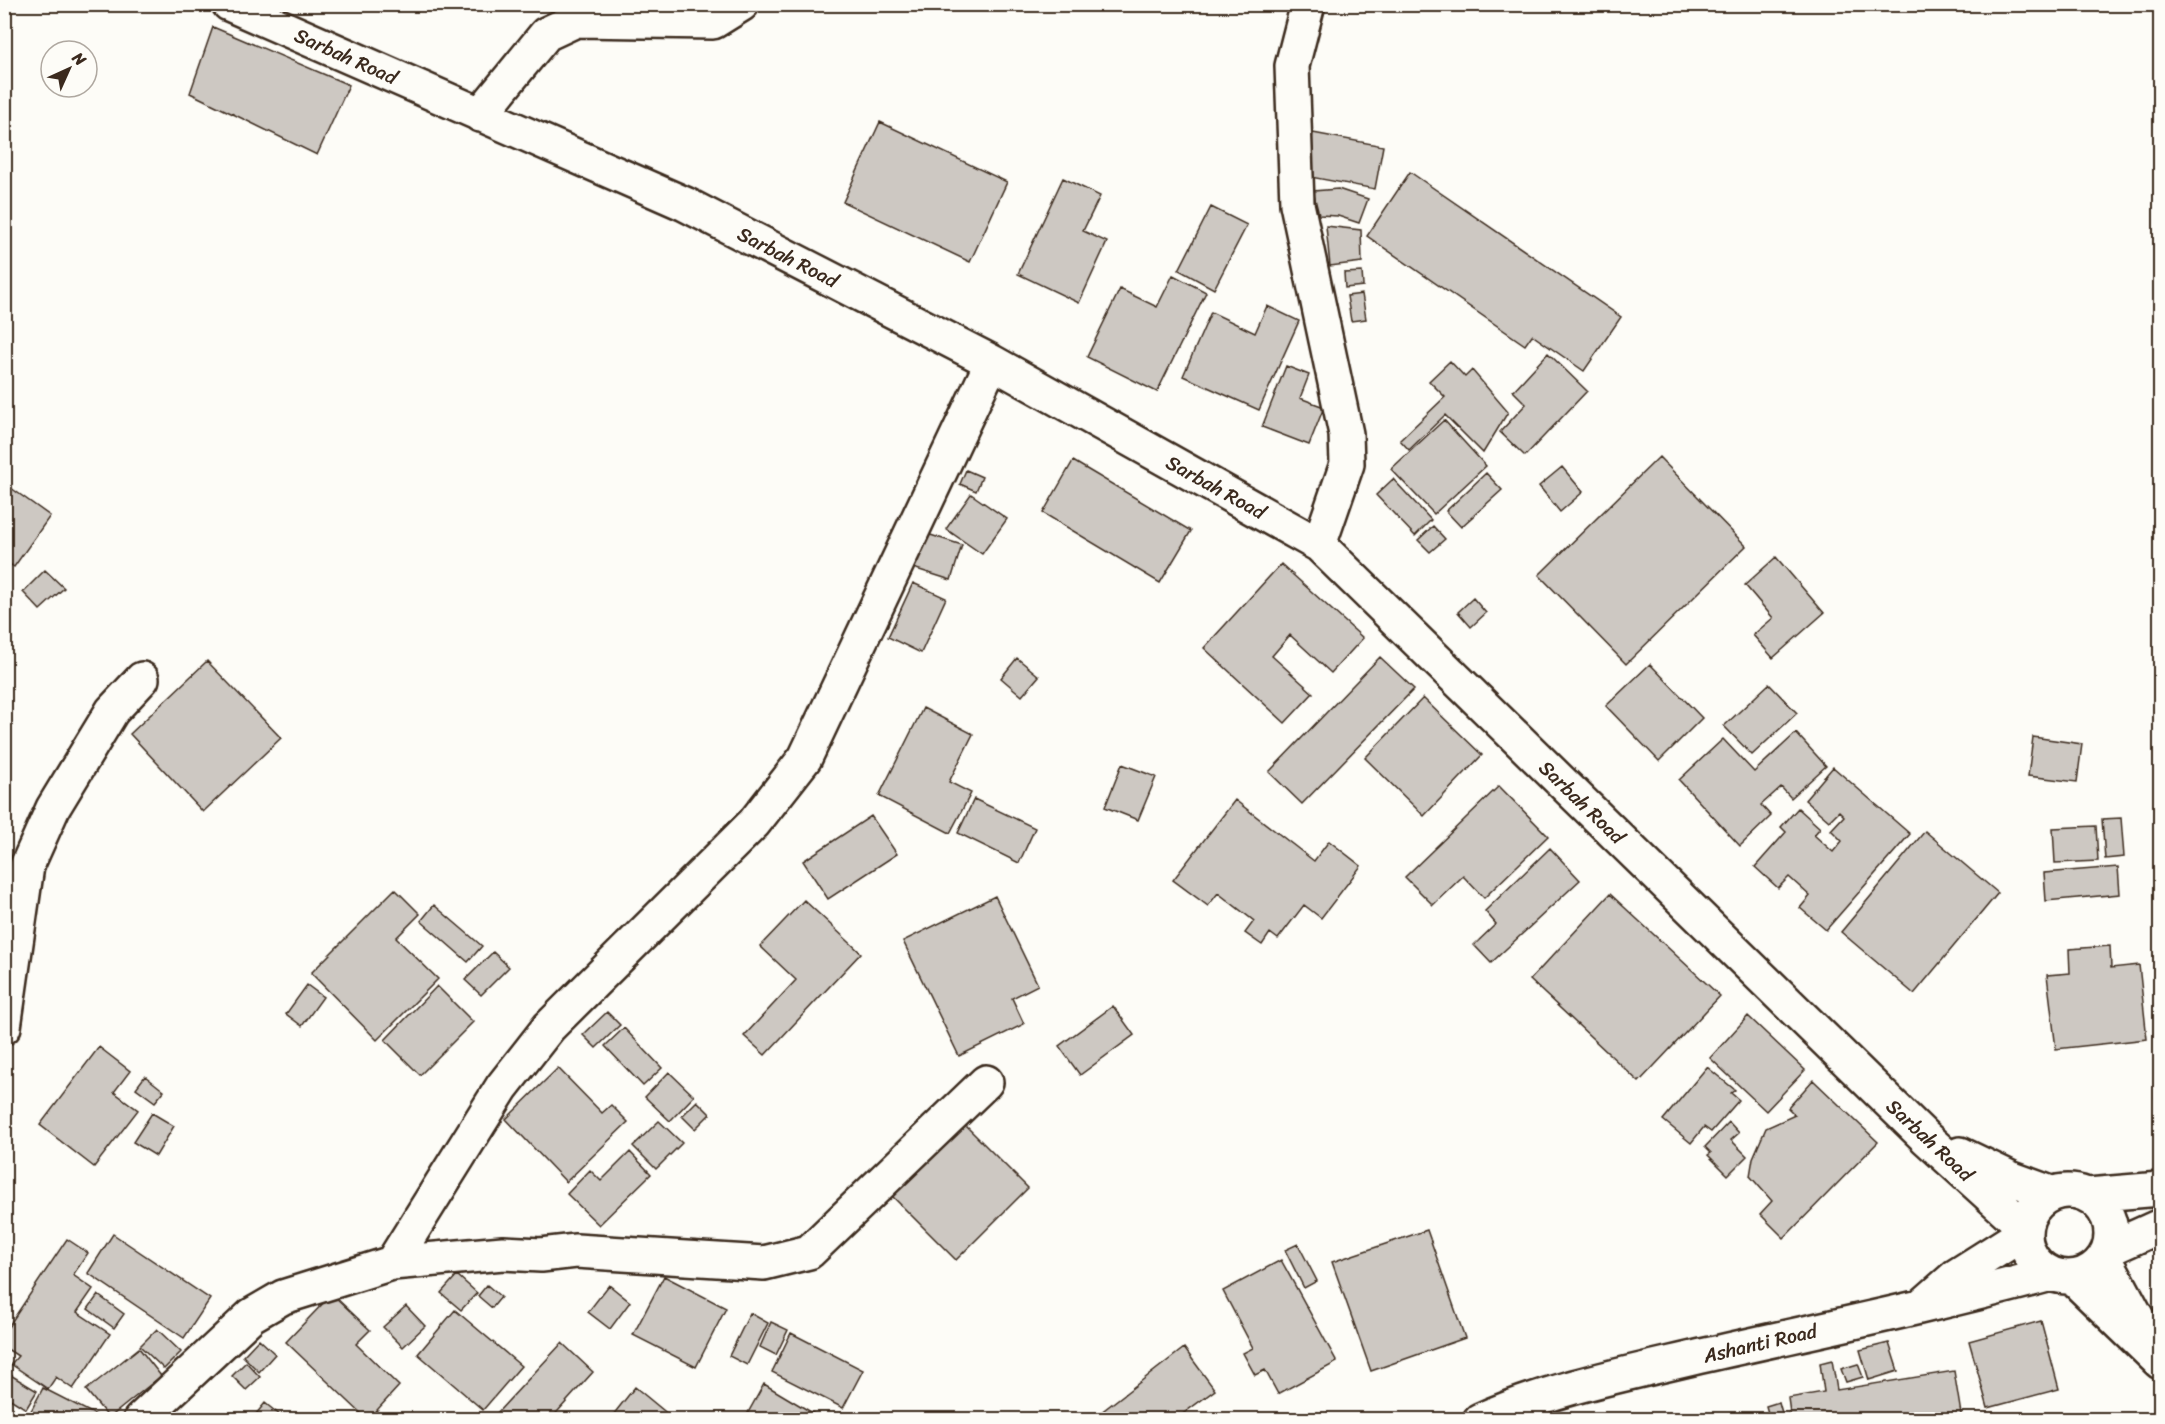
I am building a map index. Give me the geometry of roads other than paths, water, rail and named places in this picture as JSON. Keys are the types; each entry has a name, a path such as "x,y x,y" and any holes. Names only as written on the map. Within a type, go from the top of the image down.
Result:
{"street":[{"name":"Sarbah Road","path":"229,4 685,204 992,362 1318,544 1926,1138 2024,1230"},
{"path":"480,115 546,34 576,20 713,22 742,4"},
{"path":"1308,4 1292,66 1297,204 1346,434 1347,464 1318,544"},
{"path":"392,1263 502,1088 549,1027 754,823 806,758 992,362"},
{"path":"4,1027 27,866 54,808 112,711 142,679"},
{"path":"140,1419 252,1315 283,1297 392,1263 502,1253 540,1255 576,1251 764,1263 809,1252 986,1082"},
{"path":"1926,1138 2010,1178 2051,1193 2076,1191 2088,1195 2101,1204 2109,1218 2112,1234 2107,1254 2160,1362"},
{"path":"2088,1195 2160,1189"},
{"path":"2051,1193 2038,1201 2030,1212 2024,1230 2031,1258 2061,1276 2160,1362"},
{"path":"1922,1306 2061,1276 2091,1272 2107,1254 2160,1226"},
{"name":"Ashanti Road","path":"1480,1419 1509,1407 1588,1382 1922,1306 1956,1276 2024,1230"}]}
